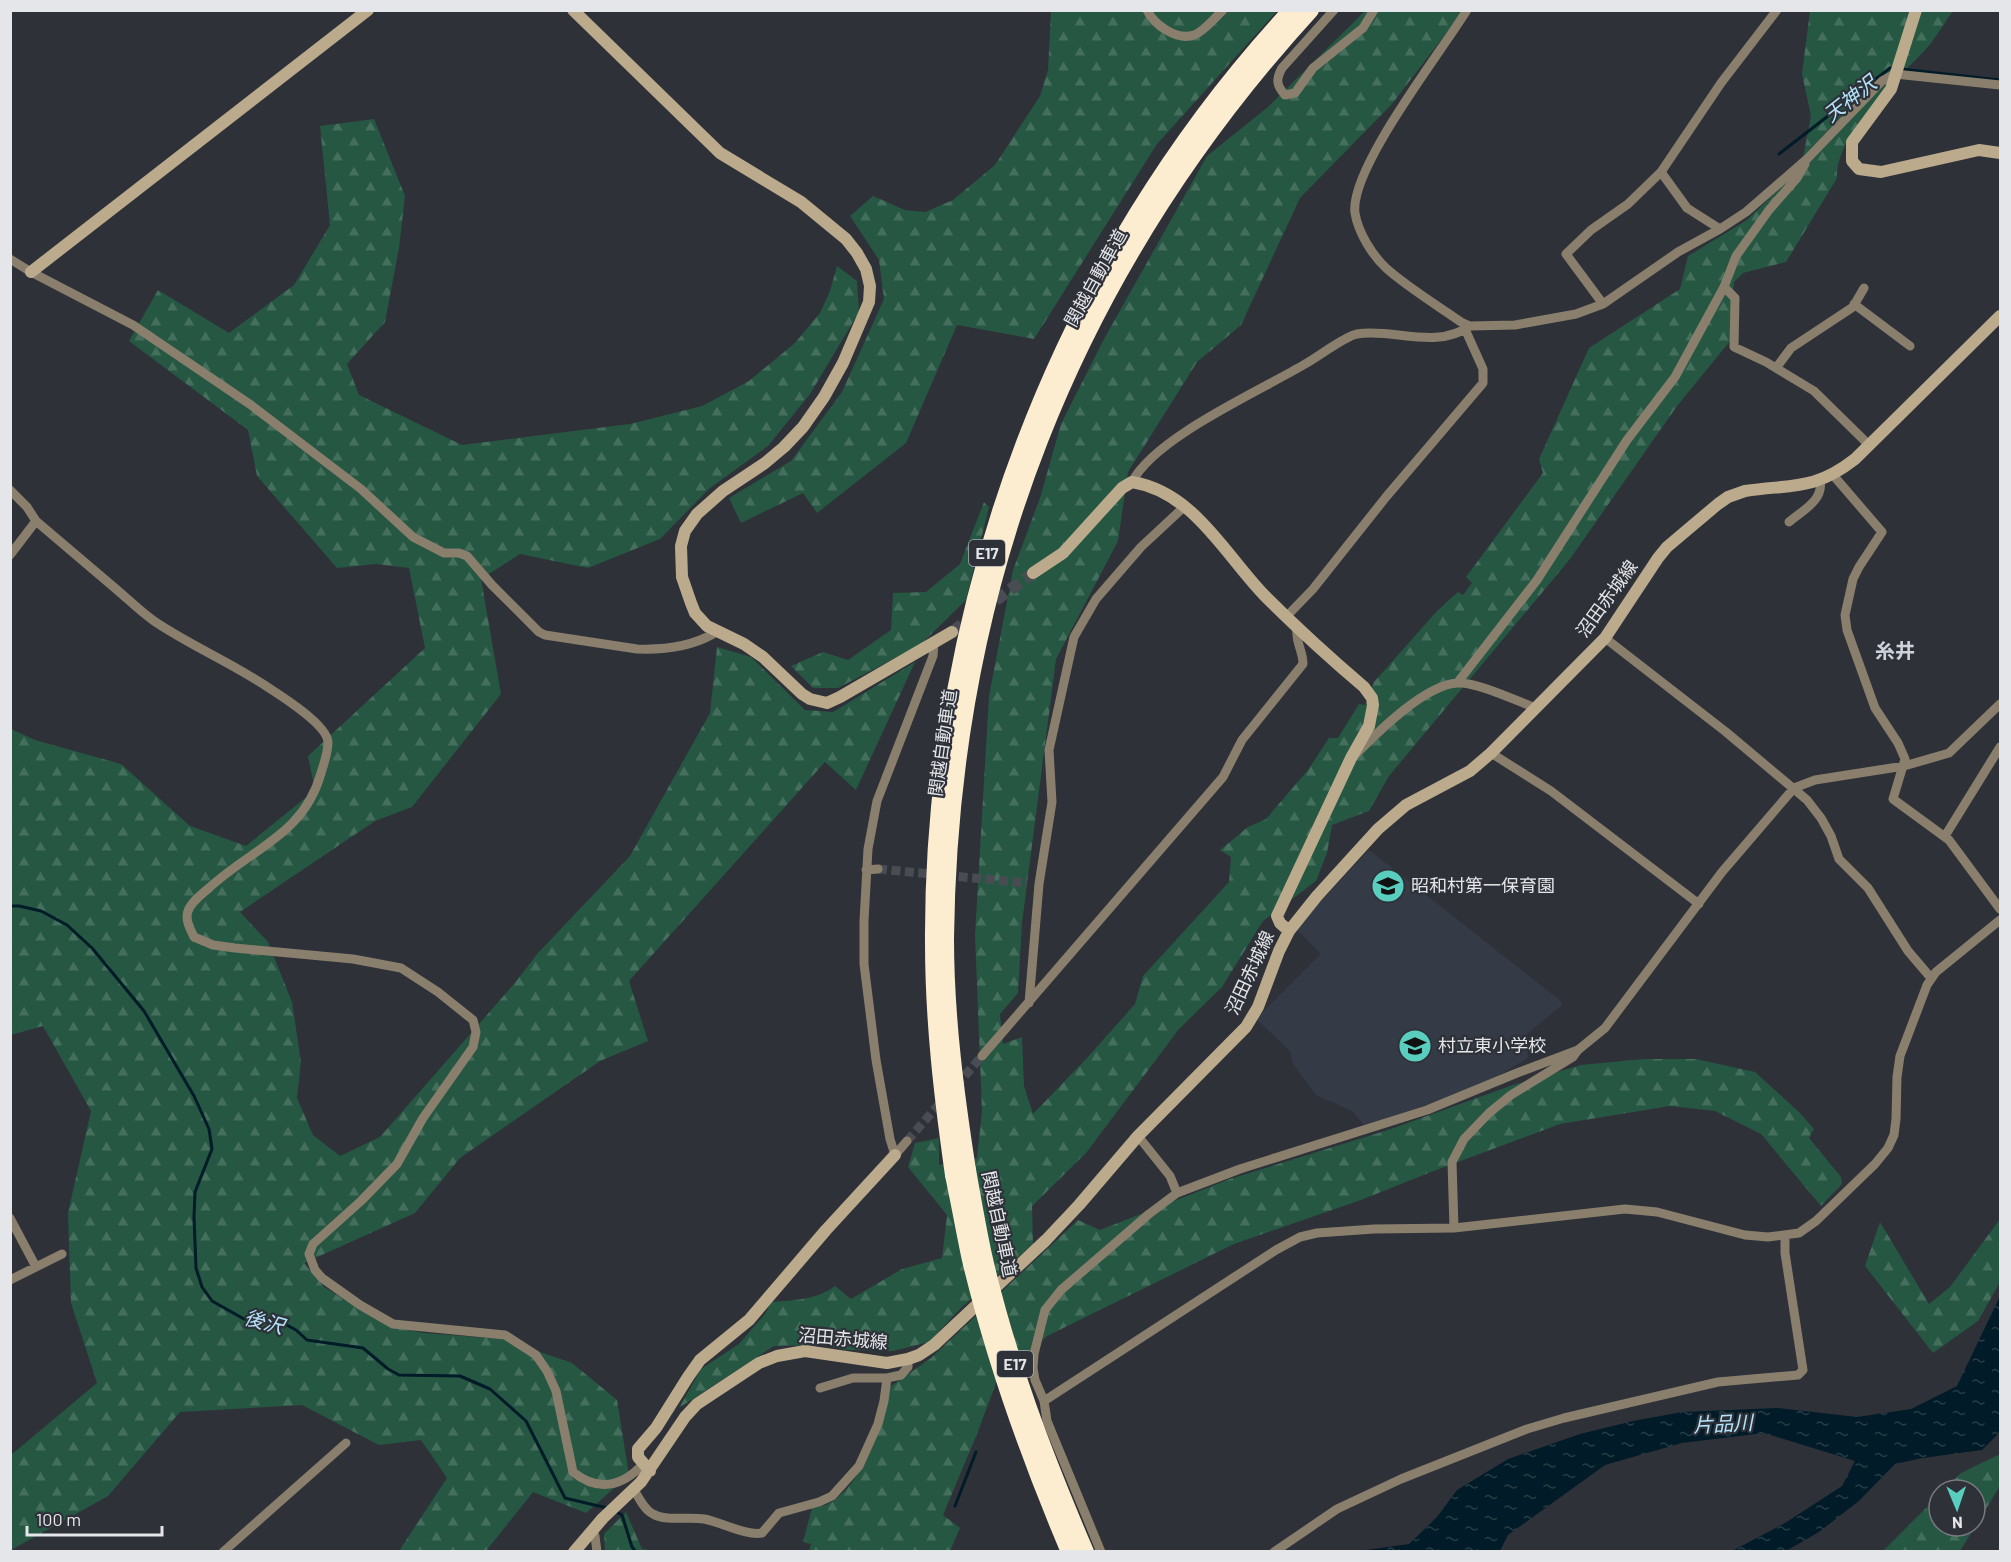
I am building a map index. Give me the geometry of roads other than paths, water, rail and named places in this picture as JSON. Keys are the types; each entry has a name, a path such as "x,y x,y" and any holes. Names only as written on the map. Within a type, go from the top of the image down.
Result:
{"highway":[{"name":"関越自動車道","path":"1086,1551 1035,1425 1007,1341 960,1172 943,1101 935,1018 933,942 935,858 951,710 963,643 980,575 1007,490 1051,377 1083,311 1119,244 1182,147 1250,59 1292,10"},
{"name":"関越自動車道","path":"1069,1551 1022,1432 994,1347 970,1260 960,1172 946,940 949,858 965,710 994,578 1037,447 1092,321 1165,196 1189,161 1254,75 1311,10"}],"street":[{"path":"30,272 368,10"},
{"path":"573,10 720,153 801,202 846,239 866,269 870,286 869,302 843,363 824,397 803,427 765,463 723,490 697,513 685,531 681,546 682,577 695,613 714,630 744,644 763,657 802,694 827,703 952,632"},
{"path":"1147,10 1151,19 1168,31 1183,36 1195,35 1223,10"},
{"path":"1334,10 1282,68 1277,78 1278,88 1285,95 1295,93 1313,68 1363,28 1374,10"},
{"path":"1286,617 1313,589 1386,497 1483,383 1483,369 1467,328 1386,268 1364,236 1355,211 1362,178 1373,154 1467,10"},
{"path":"1602,304 1566,254 1591,230 1628,204 1661,172 1721,83 1777,10"},
{"path":"1916,10 1891,89 1852,142 1852,161 1859,169 1881,172 1979,150 2001,153"},
{"path":"1033,573 1063,553 1111,499 1132,482 1137,472 1186,431 1308,363 1351,336 1363,334 1432,337 1467,328 1515,325 1576,314 1602,304 1678,252 1746,212 1807,159 1882,81 1895,74 2001,85"},
{"path":"1458,682 1537,580 1627,440 1675,377 1724,287 1736,256 1769,210 1797,178 1807,159"},
{"path":"1661,172 1686,208 1720,229"},
{"path":"10,259 30,272 133,325 251,405 361,489 413,537 444,552 467,556 539,632 545,635 637,649 665,649 691,644 713,634 714,630"},
{"path":"1724,287 1735,298 1734,347 1776,368 1814,391 1869,445"},
{"path":"1776,368 1791,348 1854,304 1863,288"},
{"path":"1854,304 1910,346"},
{"name":"沼田赤城線","path":"574,1551 629,1492 685,1417 698,1404 759,1363 777,1356 805,1351 887,1363 908,1359 927,1350 949,1332 1038,1248 1079,1205 1138,1136 1246,1027 1258,1007 1289,931 1317,896 1378,829 1406,805 1470,771 1491,753 1605,638 1658,558 1677,538 1728,497 1745,491 1803,485 1833,475 1855,459 2001,316"},
{"path":"1833,475 1882,532 1853,579 1845,615 1847,630 1875,708 1902,750 1905,759 1893,796 1894,801 1945,836 2001,909"},
{"path":"1790,522 1816,500 1822,490 1820,481"},
{"path":"1132,482 1159,490 1184,507 1210,530 1263,594 1364,687 1372,698 1369,726 1351,758 1278,916 1280,923 1289,931"},
{"path":"10,490 27,507 36,521 153,620 256,680 291,703 324,731 328,740 327,755 318,786 295,823 216,881 194,902 188,910 187,919 194,937 213,945 353,958 401,968 438,992 473,1020 476,1032 473,1047 423,1118 397,1164 361,1201 313,1244 309,1254 315,1270 322,1278 360,1305 393,1324 505,1335 536,1355 548,1371 556,1392 573,1472 581,1479 613,1485 646,1468 638,1457 638,1449 656,1428 700,1360 749,1320 906,1141"},
{"path":"1029,1003 1039,884 1052,802 1049,750 1074,637 1096,599 1141,547 1184,507"},
{"path":"10,555 36,521"},
{"path":"982,1056 1218,783 1242,740 1300,670 1303,659 1296,639 1297,627"},
{"path":"1605,638 1726,732 1807,800 1831,836 1839,859 1868,888 1908,951 1931,978"},
{"path":"895,1155 876,1060 864,964 866,870 877,801 933,656 934,642"},
{"path":"1351,758 1385,725 1413,703 1444,686 1458,682 1474,685 1536,708"},
{"path":"1454,1228 1452,1162 1464,1139 1489,1113 1511,1095 1573,1057 1578,1050 1605,1028 1722,872 1794,788 1815,780 1904,766 1949,753 2001,704"},
{"path":"1945,836 2001,747"},
{"path":"1491,753 1551,791 1699,904"},
{"path":"866,870 879,869"},
{"path":"1027,883 1039,884"},
{"path":"1044,1401 1276,1250 1300,1237 1317,1233 1374,1229 1454,1228 1625,1209 1657,1212 1745,1235 1785,1236 1799,1233 1816,1221 1875,1164 1888,1148 1894,1135 1900,1056 1924,991 1931,978 2001,920"},
{"path":"1101,1551 1047,1421 1044,1401 1035,1380 1033,1368 1034,1354 1045,1310 1061,1290 1149,1214 1177,1193 1240,1169 1427,1110 1578,1050"},
{"path":"1138,1136 1170,1176 1177,1193"},
{"path":"10,1218 36,1267"},
{"path":"1274,1551 1337,1509 1401,1479 1527,1429 1564,1418 1718,1382 1798,1375 1803,1370 1785,1253 1785,1236"},
{"path":"10,1280 62,1254"},
{"path":"820,1388 853,1378 887,1378 901,1375 908,1367 908,1359"},
{"path":"629,1492 647,1510 663,1518 703,1519 753,1533 762,1533 779,1513 832,1496 859,1466 878,1424 885,1401 887,1378"},
{"path":"223,1551 346,1443"},
{"path":"592,1530 597,1551"}],"water":[{"name":"片品川","path":"2000,1296 2000,1427 1998,1434 1982,1450 1895,1464 1859,1501 1819,1532 1786,1551 1732,1551 1785,1523 1842,1486 1855,1461 1764,1433 1682,1443 1605,1465 1508,1535 1500,1551 1359,1551 1409,1544 1437,1517 1457,1490 1508,1459 1580,1434 1682,1412 1777,1408 1857,1417 1911,1409 1957,1386"}],"waterway":[{"name":"天神沢","path":"1779,154 1890,68 1895,68"},
{"name":"天神沢","path":"1901,69 2000,80"},
{"name":"後沢","path":"10,906 41,911 67,925 92,948 144,1011 194,1096 209,1129 212,1149 195,1192 194,1217 196,1268 202,1287 212,1301 244,1319 283,1323 296,1330 307,1340 363,1348 388,1369 399,1375 460,1376 490,1389 526,1421 565,1498 607,1508"},
{"path":"955,1506 976,1452"},
{"name":"後沢","path":"615,1511 622,1515 632,1547 636,1552"}],"tunnel":[{"path":"952,632 1033,573"},
{"path":"878,869 1027,883"},
{"path":"956,1086 982,1056"},
{"path":"907,1141 942,1101"}],"place":[{"name":"昭和村第一保育園","path":"1388,886"},
{"name":"村立東小学校","path":"1415,1046"}],"district":[{"name":"糸井","path":"1895,651"}]}
